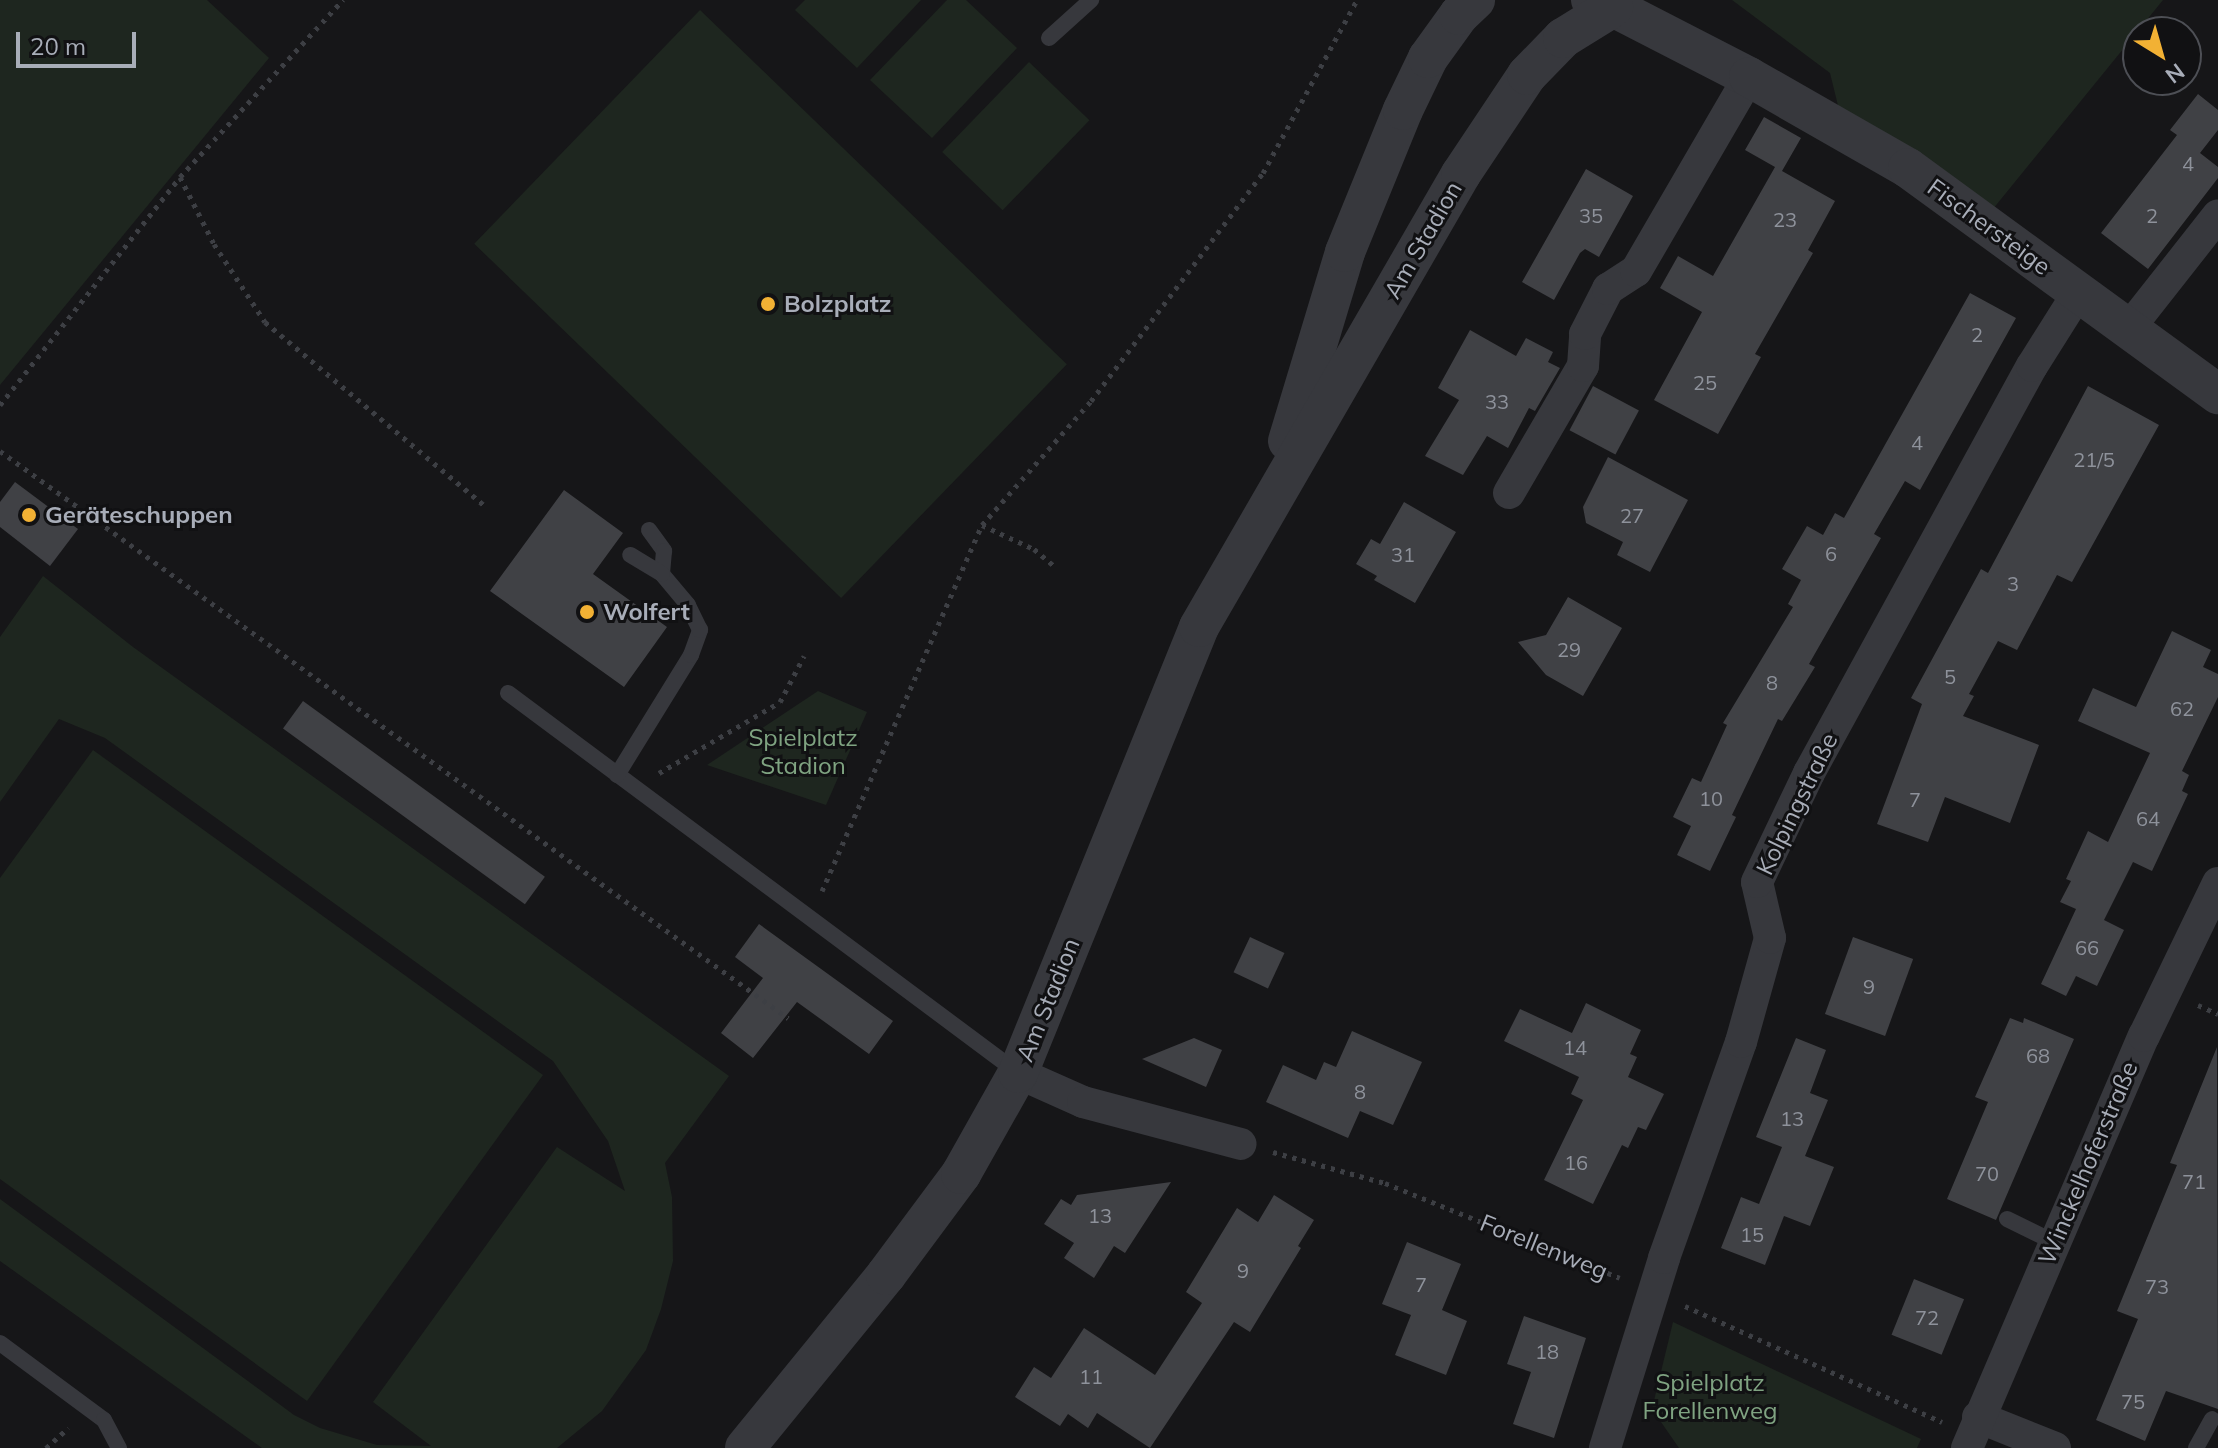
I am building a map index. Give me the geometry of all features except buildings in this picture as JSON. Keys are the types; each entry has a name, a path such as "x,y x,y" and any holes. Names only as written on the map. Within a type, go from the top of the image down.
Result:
{"street":[{"name":"Am Stadion","path":"1269,504 1345,252 1403,110 1428,58 1459,15 1475,0"},
{"name":"Am Stadion","path":"759,1443 961,1174 1018,1073 1199,627 1461,174 1527,75 1602,4"},
{"name":"Fischersteige","path":"1602,4 1749,77 1908,168 2218,394"},
{"path":"1509,493 1583,366 1585,334 1608,289 1636,271 1749,77"},
{"path":"2130,327 2218,215"},
{"name":"Kolpingstraße","path":"1605,1448 1654,1292 1741,1042 1770,938 1757,882 1845,706 2032,366 2078,293"},
{"name":"Winckelhoferstraße","path":"1967,1448 2144,1036 2218,883"},
{"path":"1018,1073 1083,1102 1241,1144"},
{"path":"1978,1417 2055,1448"}],"lane":[{"path":"1049,38 1091,0"},
{"path":"649,530 664,551 662,574"},
{"path":"617,775 691,655 700,630 688,605 662,574 630,555"},
{"path":"508,693 1018,1073"},
{"path":"2007,1219 2054,1242"},
{"path":"0,1343 104,1420 119,1448"},
{"path":"2196,1448 2212,1419"}],"path":[{"path":"0,405 180,177 343,0"},
{"path":"809,918 982,525 1091,401 1263,173 1357,0"},
{"path":"180,177 214,244 265,322 486,507"},
{"path":"0,451 788,1018"},
{"path":"982,525 1034,549 1053,565"},
{"path":"635,788 780,702 804,656"},
{"name":"Forellenweg","path":"1241,1144 1385,1183 1654,1292 1945,1423 1978,1417"}],"green space":[{"path":"0,0 207,0 269,58 0,385"},
{"path":"805,0 921,0 857,68 795,10"},
{"path":"947,0 966,0 1017,48 932,138 870,80"},
{"path":"1732,0 2163,0 2150,16 2122,16 2122,50 1984,220 1844,130 1830,73"},
{"name":"Bolzplatz","path":"700,10 1067,364 841,598 474,244"},
{"path":"1029,62 1089,120 1003,210 942,152"},
{"path":"43,576 133,647 729,1076 665,1163 672,1197 673,1261 661,1309 646,1350 602,1411 557,1448 262,1448 0,1261 0,1199 294,1415 320,1428 377,1445 431,1446 373,1402 557,1147 625,1191 608,1141 553,1061 105,738 59,719 0,802 0,637"},
{"name":"Spielplatz Stadion","path":"818,691 867,712 826,805 707,765"},
{"path":"93,750 543,1075 307,1401 0,1179 0,878"},
{"name":"Spielplatz Forellenweg","path":"1673,1322 1921,1439 1917,1448 1679,1448 1652,1409"}],"place":[{"name":"Bolzplatz","path":"768,304"},
{"name":"Geräteschuppen","path":"29,515"},
{"name":"Wolfert","path":"587,612"}]}
